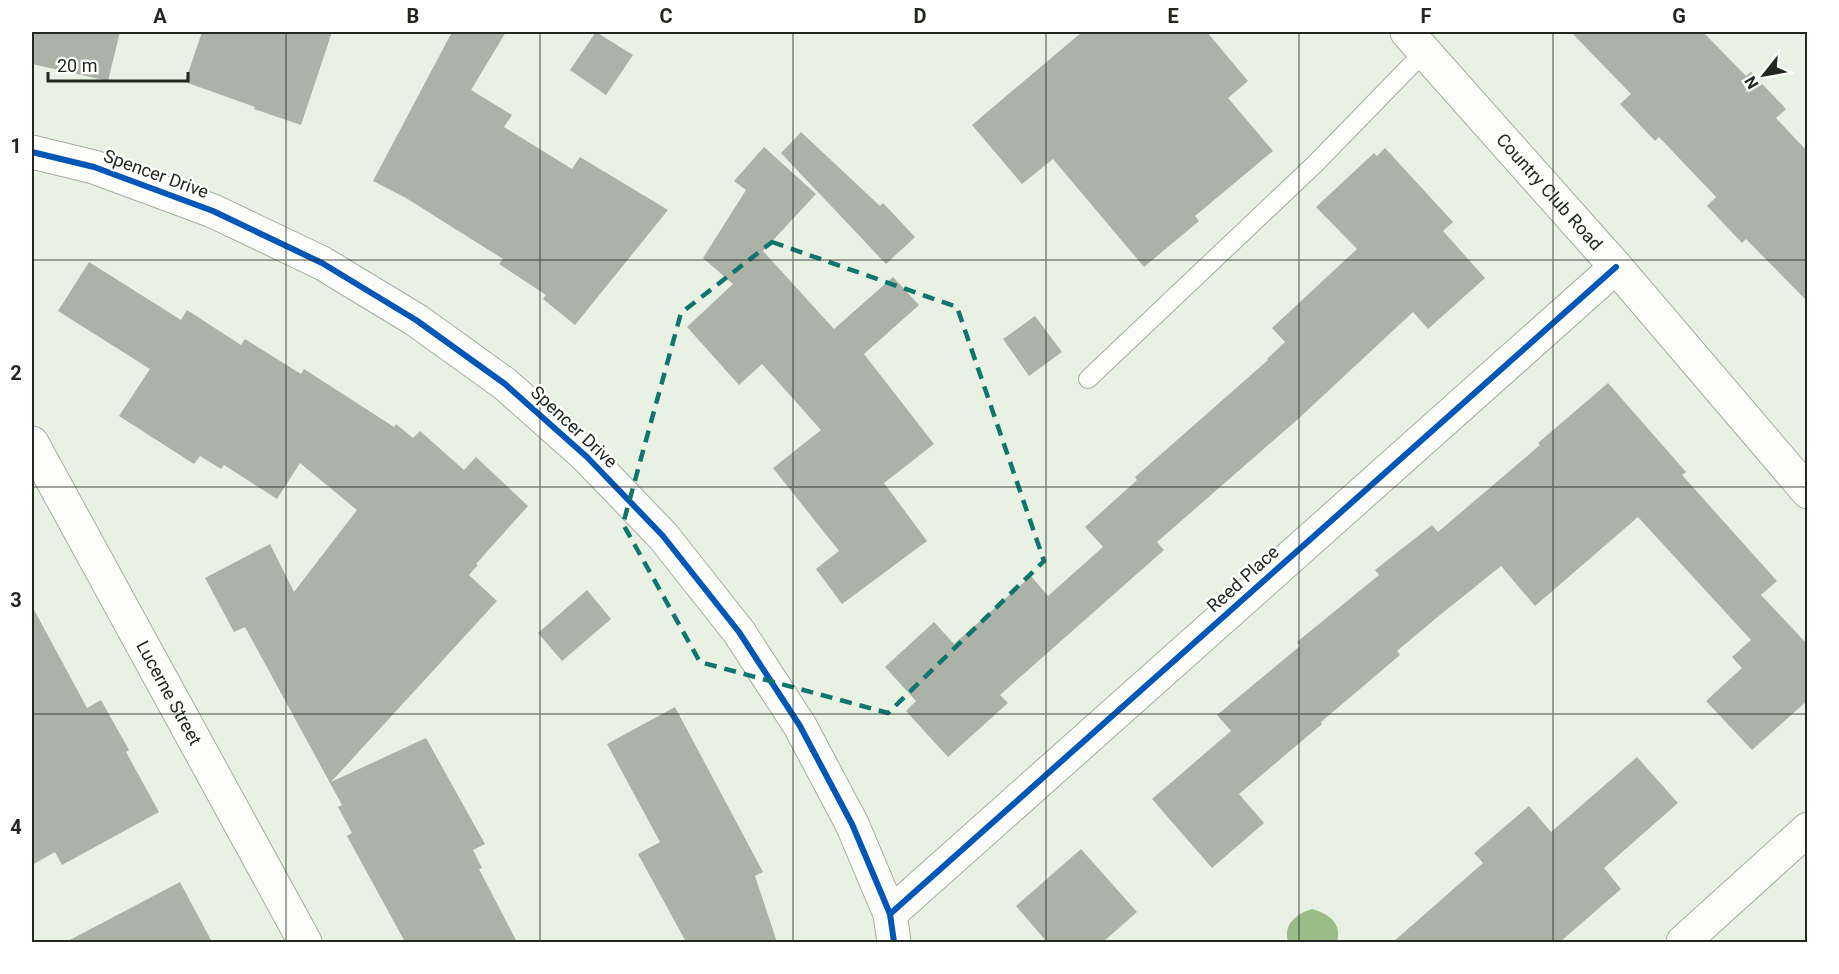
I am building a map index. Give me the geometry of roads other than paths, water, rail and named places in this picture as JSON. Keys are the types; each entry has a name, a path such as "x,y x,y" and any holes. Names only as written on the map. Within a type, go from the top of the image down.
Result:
{"street":[{"name":"Country Club Road","path":"1416,41 1616,267 1808,492"},
{"name":"Spencer Drive","path":"32,152 94,167 213,211 322,263 416,320 505,384 587,457 663,536 739,632 800,726 852,824 892,928"},
{"name":"Reed Place","path":"892,928 1616,267"},
{"name":"Lucerne Street","path":"32,443 305,942"},
{"path":"1683,942 1808,829"}],"lane":[{"path":"1088,379 1315,164 1416,41"}]}
